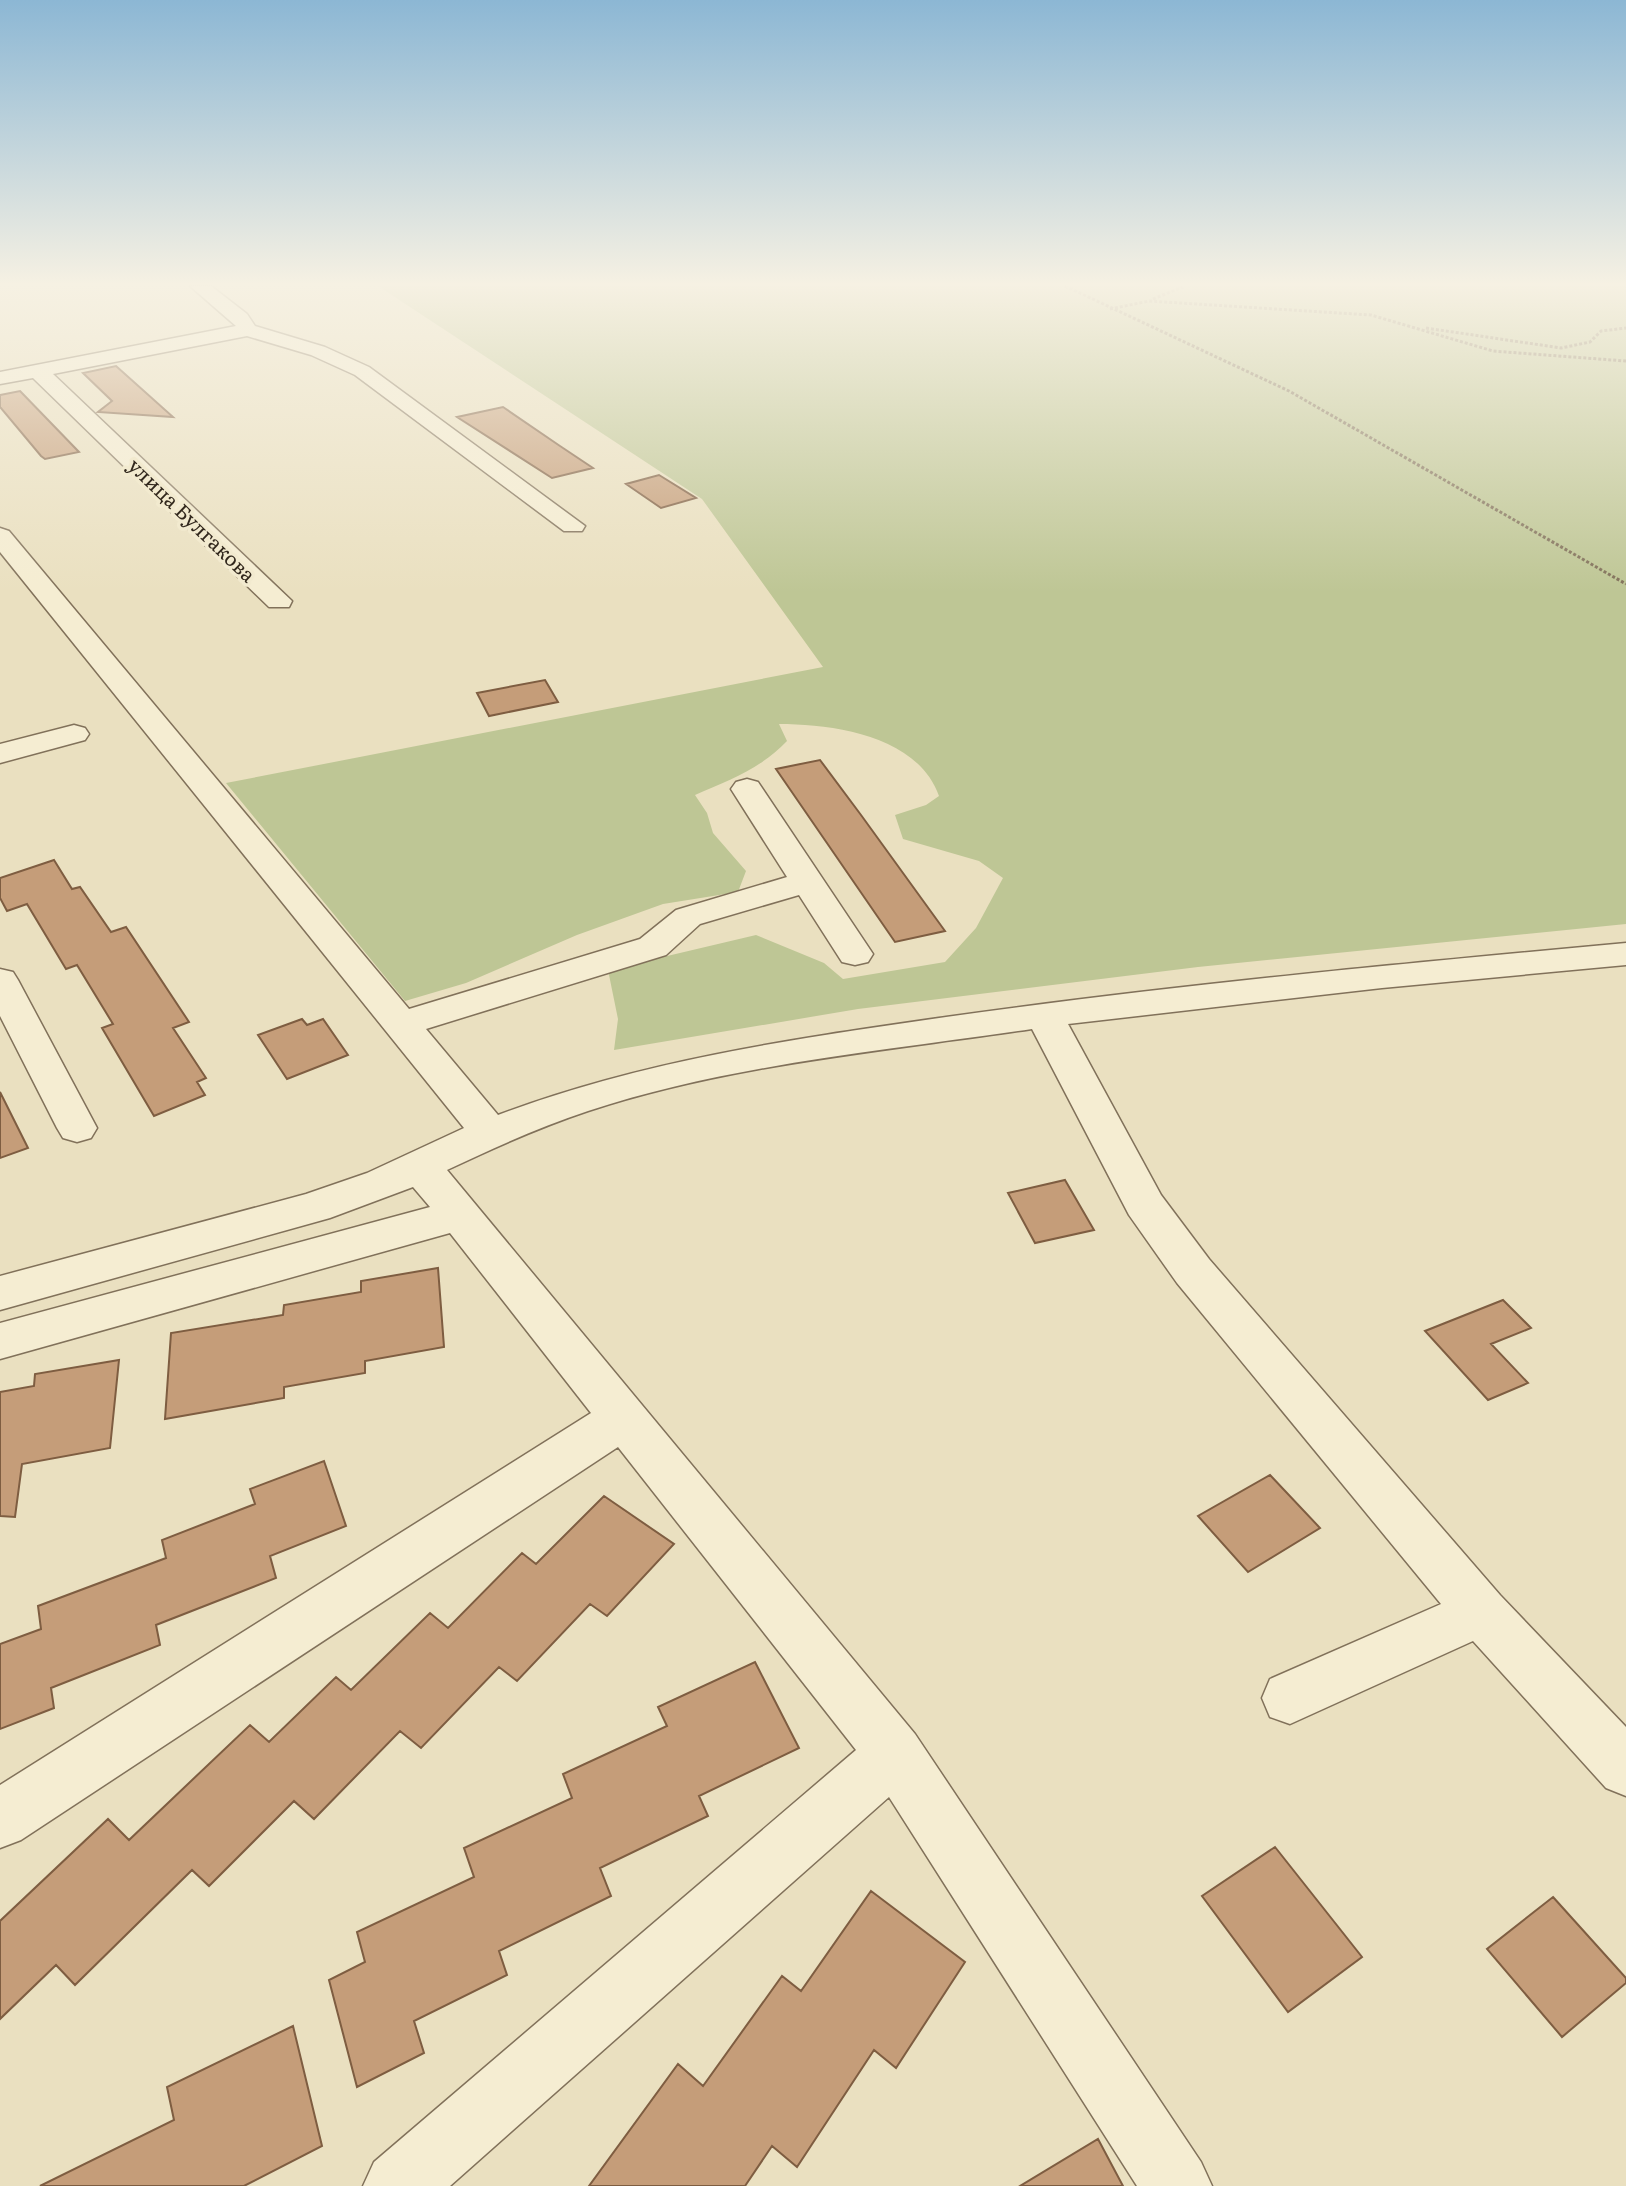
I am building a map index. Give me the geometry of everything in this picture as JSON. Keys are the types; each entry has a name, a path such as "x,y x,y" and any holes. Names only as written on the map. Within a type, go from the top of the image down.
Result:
{"street":[{"name":"улица Булгакова","path":"56,388 279,601"},
{"path":"385,388 573,526"},
{"path":"0,536 490,1133"},
{"path":"0,754 74,734"},
{"path":"747,789 855,954"},
{"path":"400,1024 653,947 688,917 807,882"},
{"path":"0,1293 315,1207 421,1167 490,1133 574,1101 674,1074 803,1050 1044,1015 1397,975 1626,954"},
{"path":"0,980 77,1128"},
{"path":"1044,1015 1144,1204 1193,1271 1481,1612 1626,1768"},
{"path":"421,1167 895,1754 1177,2186"},
{"path":"0,1341 460,1215"},
{"path":"0,1819 624,1417"},
{"path":"1290,1698 1481,1612"},
{"path":"398,2186 895,1754"}],"path":[{"path":"1282,388 1626,584"}],"green space":[{"path":"533,388 1626,388 1626,924 1198,967 858,1009 614,1050 618,1019 608,970 756,935 824,963 843,979 945,962 976,928 1003,878 979,861 903,839 895,815 926,805 939,796 928,776 913,759 894,747 848,731 779,724 787,741 777,751 744,773 695,795 707,813 713,833 746,871 738,892 663,904 577,935 466,983 405,1001 226,783 823,667 702,499"}],"building":[{"path":"99,388 141,388 173,417 98,412 112,401"},
{"path":"20,391 79,452 45,459 41,456 0,407 0,395"},
{"path":"503,407 593,468 552,478 457,417"},
{"path":"659,475 696,498 661,508 626,484"},
{"path":"545,680 558,702 489,716 477,693"},
{"path":"820,760 945,931 895,942 776,769"},
{"path":"54,860 72,889 80,887 111,932 126,927 189,1022 173,1028 206,1078 197,1082 205,1095 154,1116 102,1028 113,1024 77,965 66,969 27,904 7,911 0,898 0,878"},
{"path":"302,1019 307,1025 323,1019 348,1055 287,1079 258,1035"},
{"path":"0,1092 28,1148 0,1158"},
{"path":"1065,1180 1094,1230 1035,1243 1008,1193"},
{"path":"438,1268 444,1347 365,1361 365,1373 284,1387 284,1398 165,1419 171,1333 283,1315 284,1305 361,1292 361,1281"},
{"path":"1503,1300 1531,1328 1491,1344 1528,1383 1488,1400 1425,1331"},
{"path":"119,1360 110,1448 22,1464 15,1517 0,1516 0,1392 34,1386 35,1374"},
{"path":"324,1461 346,1526 270,1556 276,1578 156,1625 160,1645 51,1688 54,1708 0,1729 0,1644 41,1629 38,1606 166,1558 162,1540 255,1504 250,1489"},
{"path":"1270,1475 1320,1528 1248,1572 1198,1516"},
{"path":"604,1496 674,1544 607,1616 590,1604 517,1681 499,1667 421,1748 400,1731 314,1819 294,1801 209,1886 192,1870 75,1985 56,1965 0,2019 0,1921 108,1819 129,1840 250,1725 269,1742 336,1677 351,1690 430,1613 448,1628 522,1553 536,1564"},
{"path":"755,1662 799,1748 699,1796 708,1816 600,1868 611,1896 499,1951 507,1975 414,2021 424,2053 357,2087 329,1980 365,1962 357,1932 474,1877 464,1848 572,1798 563,1774 667,1726 658,1707"},
{"path":"1275,1847 1362,1957 1288,2012 1202,1896"},
{"path":"871,1891 965,1962 896,2068 874,2050 797,2167 772,2146 745,2186 589,2186 678,2064 703,2086 782,1976 801,1991"},
{"path":"1553,1897 1626,1978 1626,1983 1562,2037 1487,1949"},
{"path":"293,2026 322,2146 244,2186 40,2186 174,2120 167,2087"},
{"path":"1098,2139 1123,2186 1020,2186"}]}
